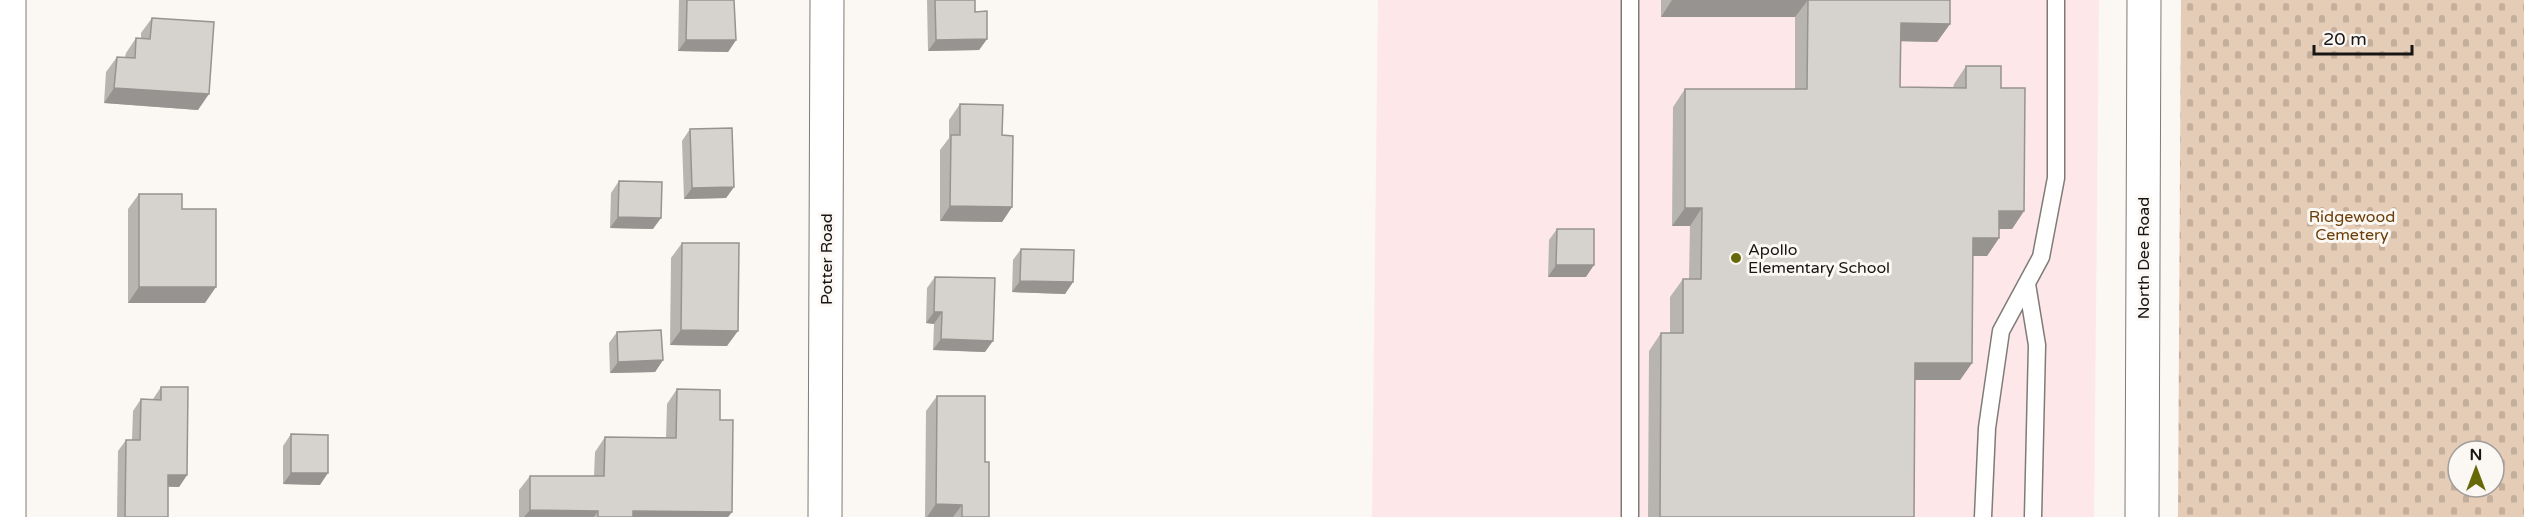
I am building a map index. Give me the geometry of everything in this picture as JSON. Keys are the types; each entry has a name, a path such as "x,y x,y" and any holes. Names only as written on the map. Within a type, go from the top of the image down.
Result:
{"street":[{"path":"9,0 4,148 9,517"},
{"name":"Potter Road","path":"825,517 827,0"},
{"name":"North Dee Road","path":"2142,517 2144,0"}],"lane":[{"path":"1630,0 1630,517"},
{"path":"1983,517 1987,429 2001,331 2041,257 2056,178 2056,0"},
{"path":"2027,284 2037,345 2033,517"}],"shaded area":[{"name":"Apollo Elementary School","path":"1378,0 2099,0 2094,517 1372,517"}],"green space":[{"name":"Ridgewood Cemetery","path":"2181,0 2524,0 2524,517 2178,517"}],"building":[{"path":"687,0 734,0 736,40 686,40"},
{"path":"935,0 975,0 975,12 987,11 987,39 936,40"},
{"path":"1808,0 1950,0 1950,24 1901,23 1900,87 1966,88 1966,66 2001,66 2001,88 2025,88 2024,211 1999,211 1999,238 1973,238 1972,363 1915,363 1914,517 1660,517 1661,333 1683,333 1683,279 1701,279 1702,208 1685,208 1685,89 1807,89"},
{"path":"152,18 214,22 209,94 114,88 117,57 135,58 136,38 150,39"},
{"path":"960,104 1003,105 1002,135 1013,136 1012,207 950,206 951,135 960,135"},
{"path":"732,128 734,187 692,188 690,129"},
{"path":"619,181 662,182 661,218 618,217"},
{"path":"139,194 182,194 182,209 216,209 216,287 139,287"},
{"path":"1557,229 1594,229 1594,265 1556,265"},
{"path":"682,243 739,243 738,331 681,330"},
{"path":"1021,249 1074,250 1073,282 1020,281"},
{"path":"935,277 995,278 993,341 941,339 942,312 934,312"},
{"path":"661,330 663,360 618,362 617,332"},
{"path":"161,387 188,387 187,475 168,475 168,517 125,517 126,440 140,440 141,399 161,400"},
{"path":"677,389 720,390 720,420 733,420 732,512 633,511 633,517 598,517 598,511 530,510 530,476 604,476 605,437 676,438"},
{"path":"937,396 985,396 985,462 989,462 989,517 962,517 962,505 936,504"},
{"path":"291,434 328,435 328,473 291,473"}],"place":[{"name":"Apollo Elementary School","path":"1736,258"}]}
